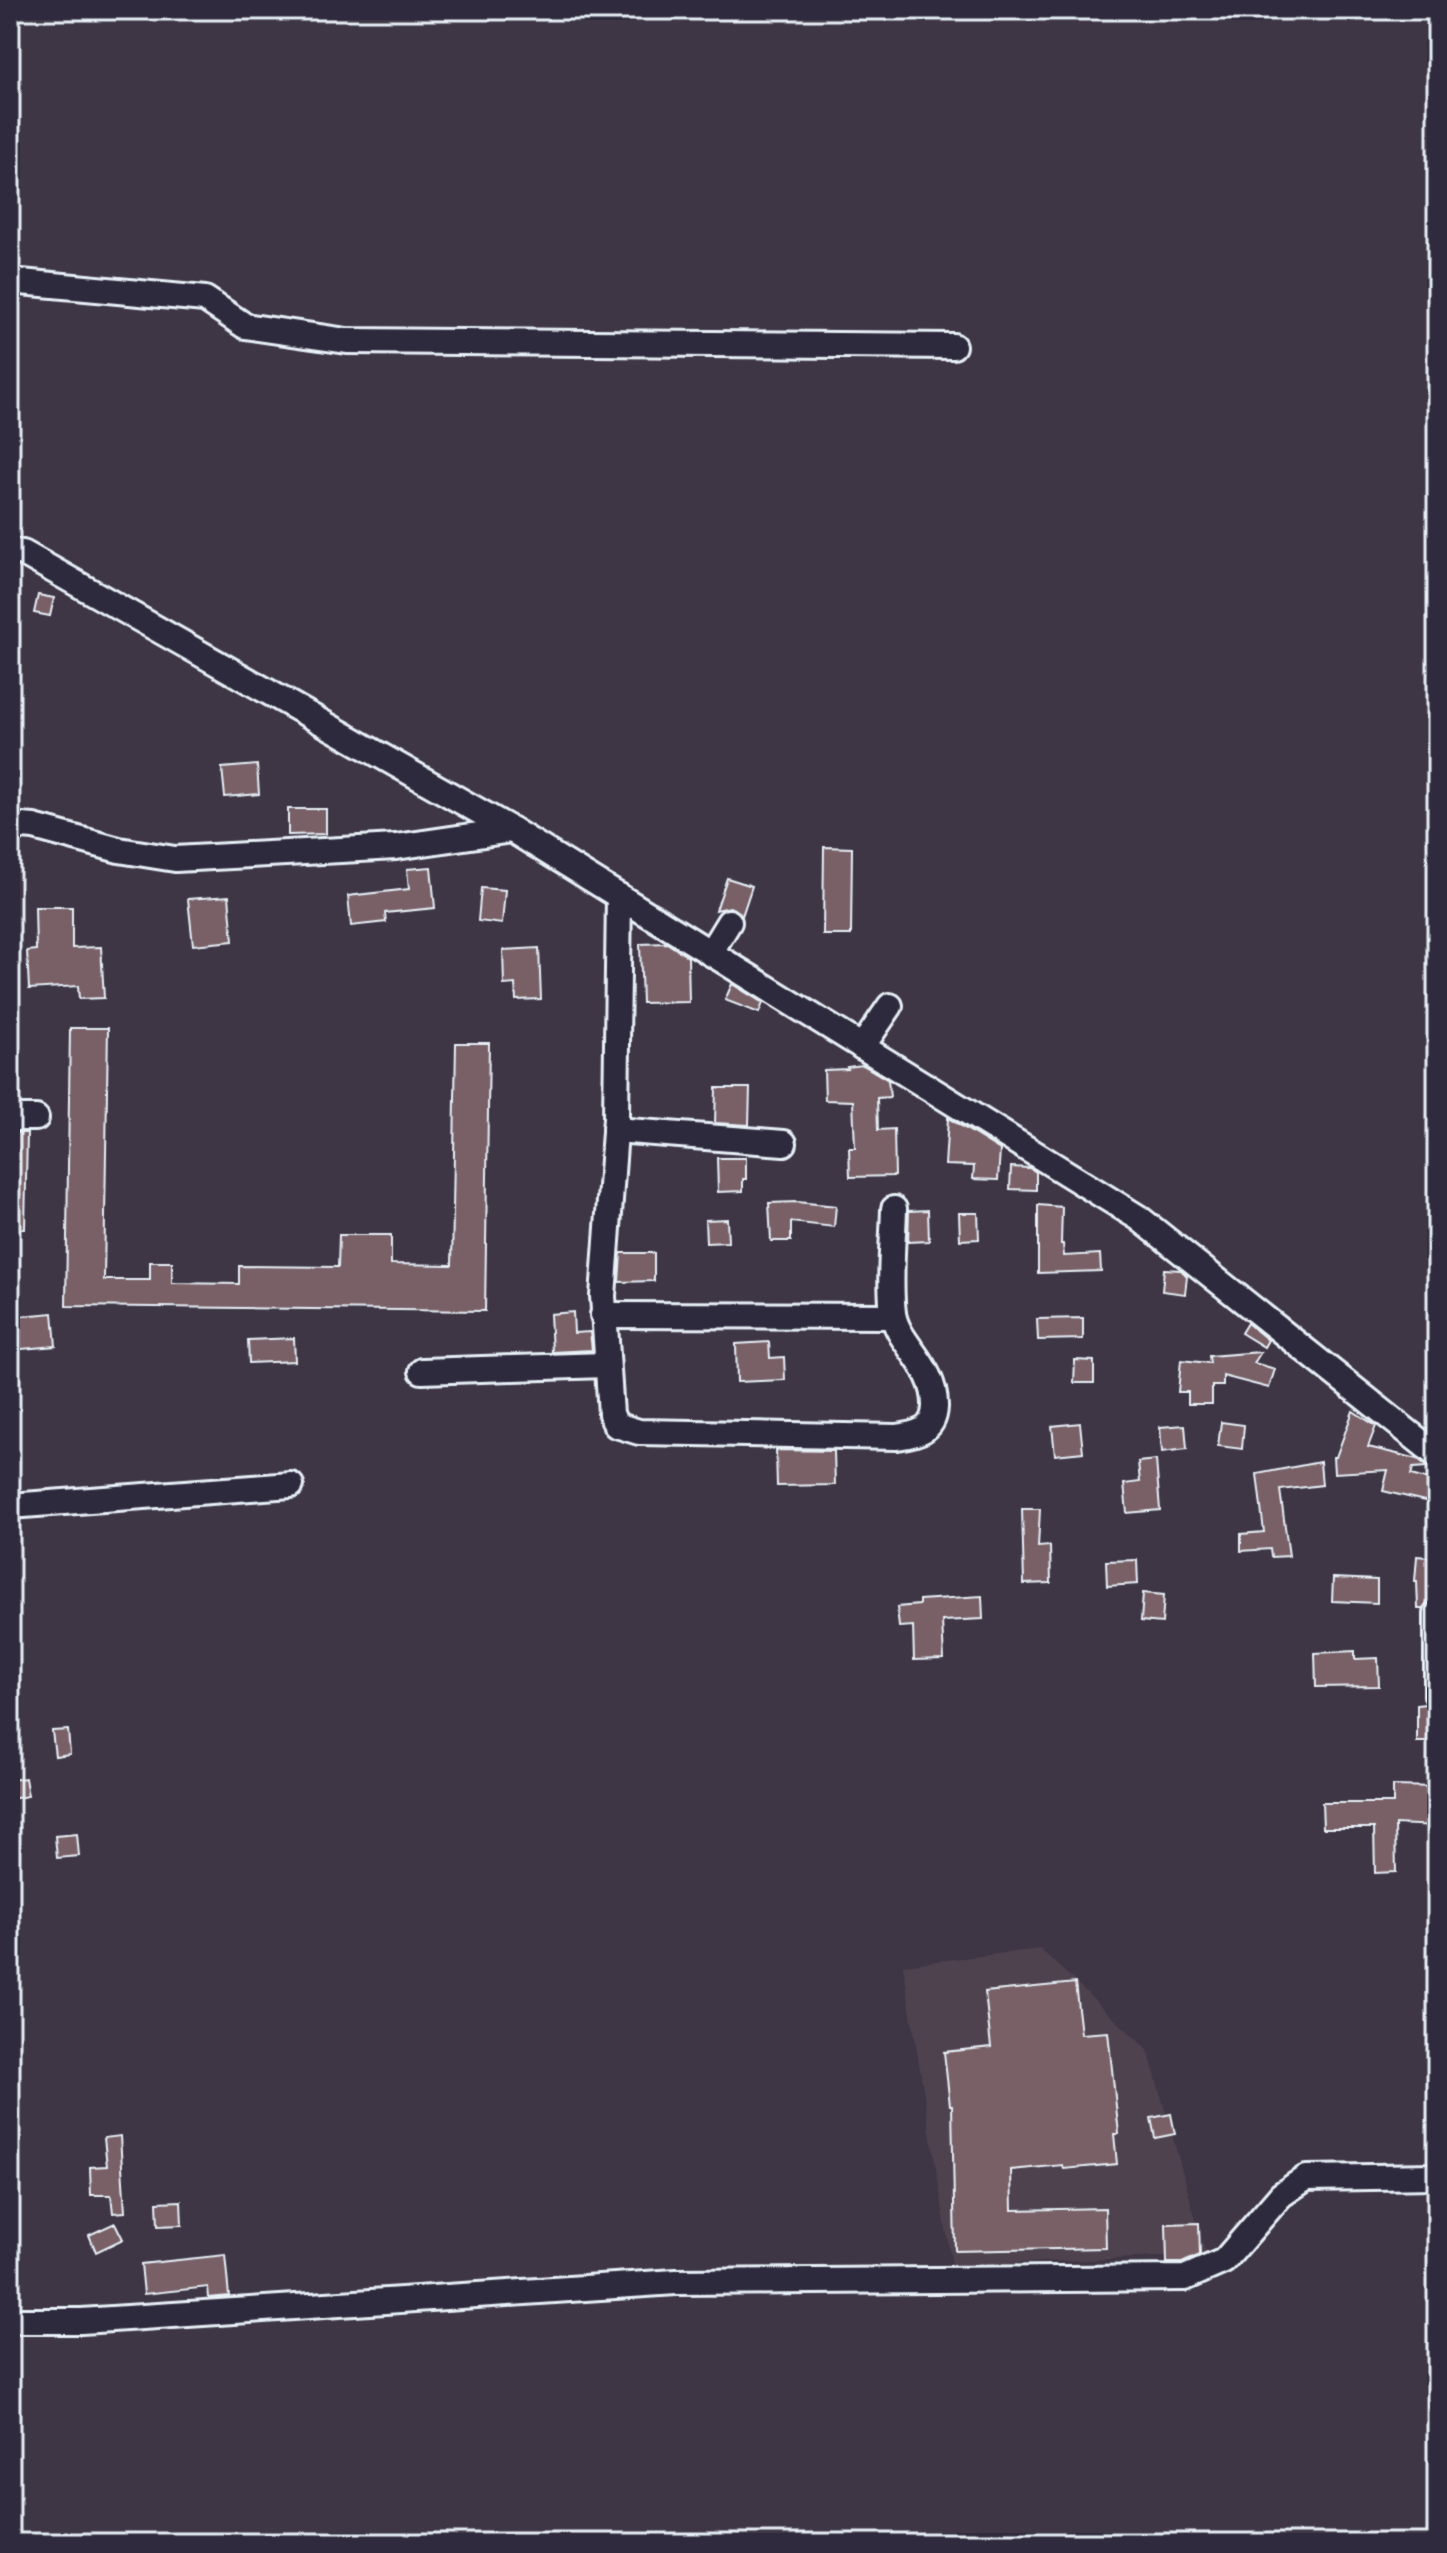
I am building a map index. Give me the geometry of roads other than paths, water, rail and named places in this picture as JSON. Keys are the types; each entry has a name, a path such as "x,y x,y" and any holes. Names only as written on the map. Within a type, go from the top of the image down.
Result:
{"street":[{"path":"10,281 205,299 245,326 347,341 953,346"},
{"path":"10,551 23,553 512,830 619,896 719,938 876,1027 1139,1218 1437,1455"},
{"path":"10,825 34,827 119,850 175,859 396,847 512,830"},
{"path":"619,896 615,1130 603,1315 606,1365 616,1425 631,1431 921,1433 931,1425 933,1389 893,1316 894,1209"},
{"path":"10,1118 36,1118"},
{"path":"615,1130 784,1143"},
{"path":"603,1315 893,1316"},
{"path":"422,1371 606,1365"},
{"path":"10,1506 291,1485"},
{"path":"1437,1614 1437,1695"},
{"path":"10,2321 81,2321 676,2282 1185,2278 1224,2261 1281,2195 1306,2178 1437,2176"}]}
